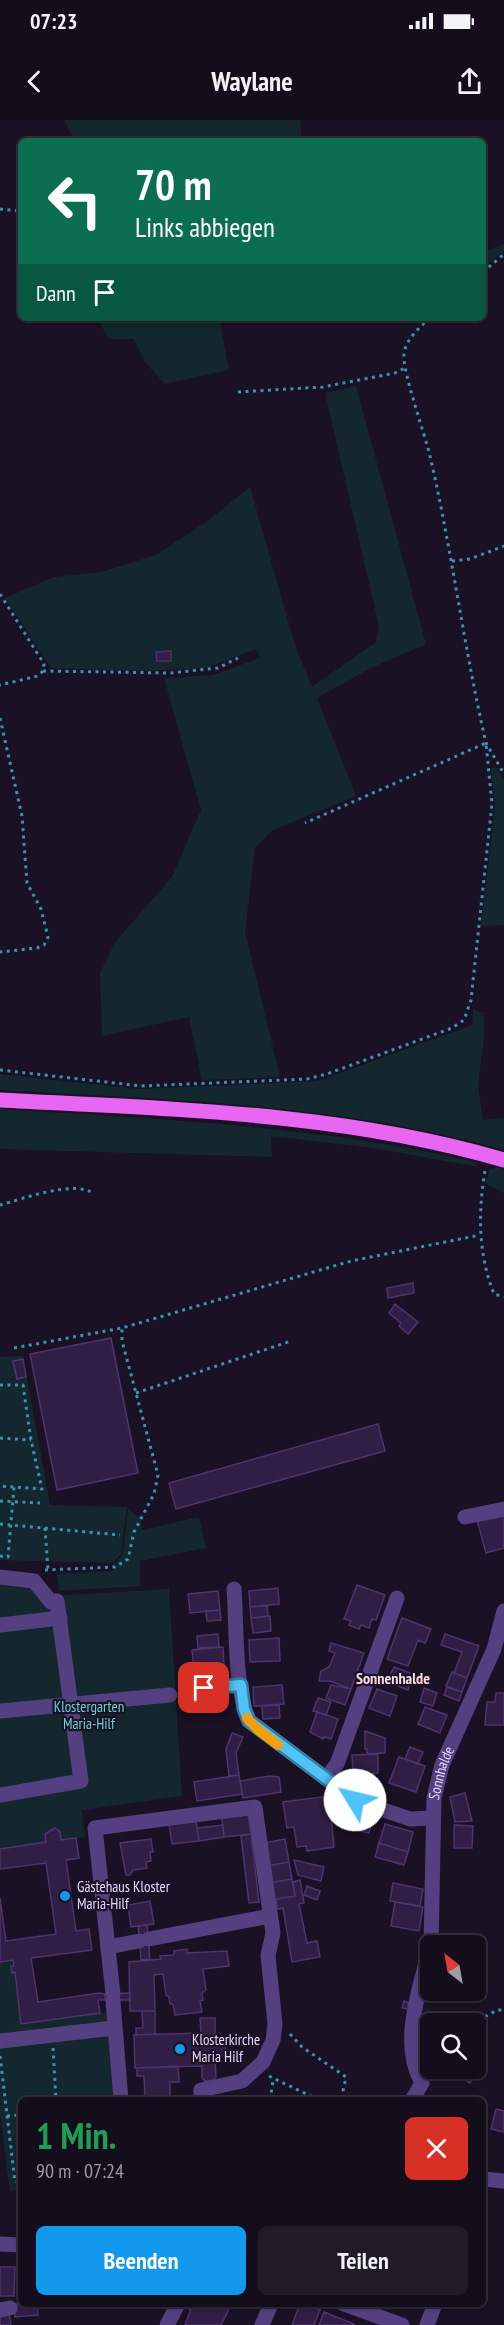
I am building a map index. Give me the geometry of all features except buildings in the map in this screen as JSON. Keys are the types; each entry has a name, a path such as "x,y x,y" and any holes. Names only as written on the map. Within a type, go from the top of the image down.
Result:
{"main road":[{"path":"0,1100 189,1111 337,1125 405,1135 504,1160"}],"street":[{"path":"465,1517 504,1509"},
{"path":"0,1577 34,1581 51,1602 56,1598 81,1781 0,1795"},
{"path":"234,1589 241,1685 244,1709 249,1721 355,1800 410,1819 433,1818"},
{"path":"326,1779 337,1764 397,1598"},
{"name":"Sonnhalde","path":"431,1935 434,1798 442,1765 494,1649 504,1611"},
{"path":"0,1625 60,1618"},
{"path":"204,1688 241,1685"},
{"path":"0,1711 170,1695"},
{"path":"121,2097 113,1997 95,1828 255,1807 273,1933 268,1955 274,2024 273,2040 259,2066 242,2081 201,2090 201,2097"},
{"path":"108,1947 270,1916"},
{"name":"Sonnhalde","path":"414,2097 422,2083 413,2068 411,2043 420,1999"},
{"path":"0,2041 114,2028"},
{"path":"486,2179 504,2181"},
{"path":"0,2244 18,2245"},
{"path":"167,2325 176,2307"},
{"path":"262,2325 270,2307"},
{"path":"352,2307 402,2325"},
{"path":"427,2325 434,2307"}],"path":[{"path":"0,209 18,211"},
{"path":"486,269 504,254"},
{"path":"0,1070 141,1086 307,1079 327,1074 431,1036 464,1020 471,1000 492,804 486,742 452,561 423,425 405,368 404,355 408,343 426,321"},
{"path":"238,392 323,387 395,373 405,368"},
{"path":"452,561 470,559 504,546"},
{"path":"0,594 44,664 43,671 38,676 0,685"},
{"path":"43,671 170,673 218,668 238,658"},
{"path":"0,718 22,816 27,883 41,909 48,937 44,945 37,948 0,952"},
{"path":"486,742 504,774"},
{"path":"305,823 486,742"},
{"path":"488,1155 480,1200 480,1234 488,1280 494,1294 504,1297"},
{"path":"0,1205 73,1188 90,1190 94,1194"},
{"path":"14,1348 122,1328 351,1261 480,1234"},
{"path":"39,1569 115,1568 128,1559 134,1532 154,1494 158,1480 122,1341 122,1328"},
{"path":"136,1393 291,1341"},
{"path":"0,1385 23,1385 30,1440 42,1489 0,1486"},
{"path":"0,1438 30,1440"},
{"path":"0,1556 8,1557 14,1487"},
{"path":"0,1501 40,1503"},
{"path":"0,1524 120,1535"},
{"path":"45,1528 48,1570"},
{"path":"486,2016 497,2010 504,2010"},
{"path":"287,2030 292,2038 346,2077 342,2097"},
{"path":"52,2035 56,2097"},
{"path":"0,2055 15,2182 18,2182"},
{"path":"259,2066 273,2081 312,2097"},
{"path":"270,2097 273,2081"},
{"path":"7,2116 18,2115"}],"green space":[{"path":"64,120 300,120 302,138 73,138"},
{"path":"504,244 504,251 486,266 486,252"},
{"path":"99,321 220,321 229,370 165,384 145,362 134,339 109,339"},
{"path":"356,386 426,644 371,668 317,698 356,796 271,831 255,848 245,931 280,1077 202,1080 189,1017 102,1036 100,973 116,941 172,877 201,810 164,678 213,675 260,658 256,649 206,668 145,671 51,668 5,598 54,577 101,572 156,555 206,522 250,487 295,645 312,687 376,642 379,626 325,393"},
{"path":"495,766 504,779 504,925 481,926 495,806 491,770"},
{"path":"473,1009 484,1013 484,1039 478,1086 483,1120 504,1118 504,1150 442,1134 317,1113 190,1101 0,1090 0,1074 138,1089 318,1081 472,1025"},
{"path":"0,1109 180,1121 299,1132 417,1150 476,1162 478,1167 373,1148 271,1136 272,1157 0,1149"},
{"path":"497,1167 504,1169 504,1193 485,1183 490,1170"},
{"path":"23,1356 50,1505 127,1507 121,1554 113,1563 0,1560 0,1357"},
{"path":"128,1509 141,1519 142,1530 199,1517 206,1548 140,1561 140,1586 59,1591 57,1574 113,1571 114,1564 123,1554"},
{"name":"Klostergarten Maria-Hilf","path":"0,1570 31,1575 42,1582 51,1596 169,1589 182,1796 82,1810 85,1837 61,1840 60,1832 55,1828 45,1834 46,1842 0,1849"},
{"path":"13,1960 14,1966 11,1966 12,1972 15,1972 22,2024 110,2012 116,2097 18,2097 18,2190 10,2191 0,2114 0,1962"}],"slow traffic":[{"path":"247,1718 278,1745"}],"place":[{"name":"Gästehaus Kloster Maria-Hilf","path":"65,1896"},
{"name":"Klosterkirche Maria Hilf","path":"180,2049"}],"district":[{"name":"Sonnenhalde","path":"393,1678"}],"route":[{"path":"204,1688 241,1685 244,1709 249,1721 355,1800"}]}
